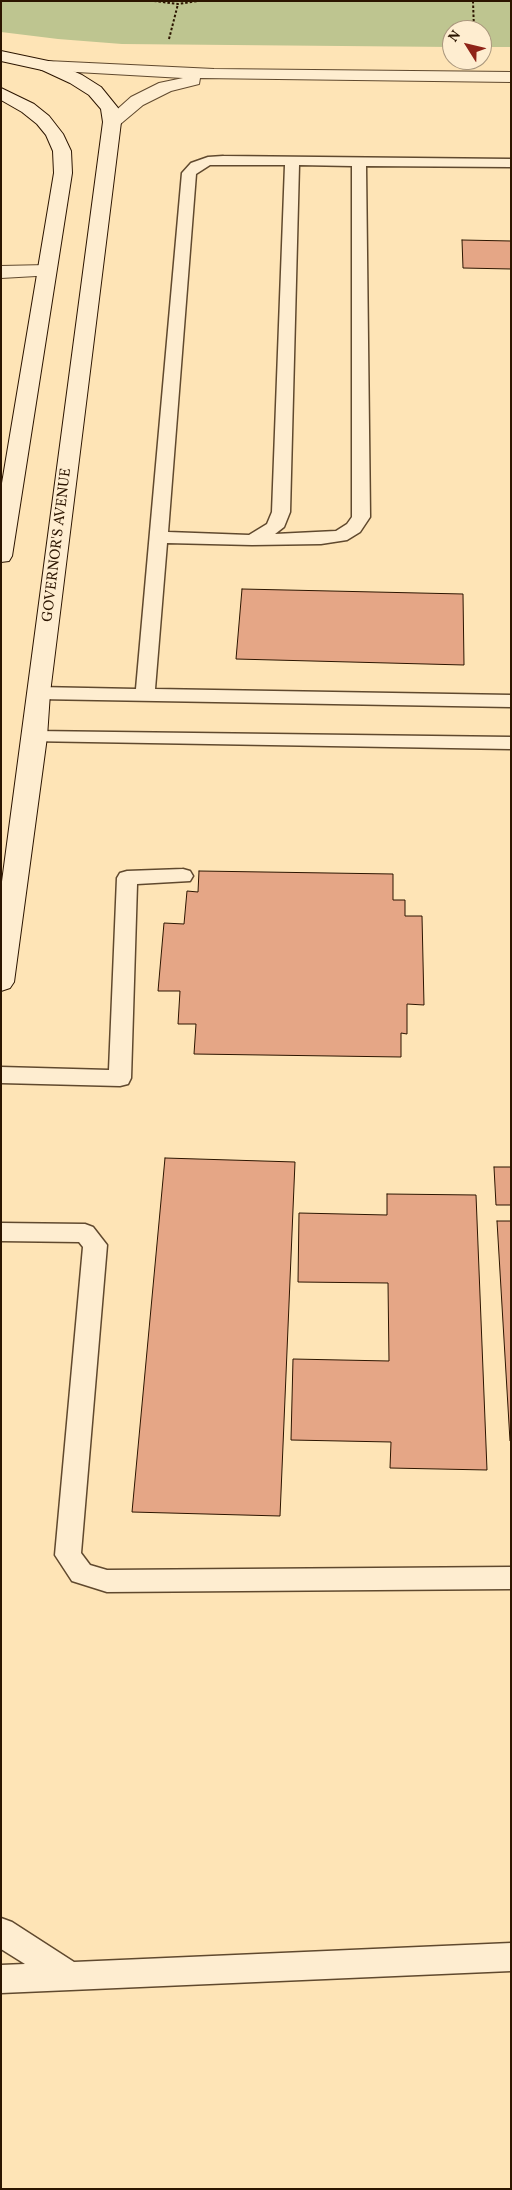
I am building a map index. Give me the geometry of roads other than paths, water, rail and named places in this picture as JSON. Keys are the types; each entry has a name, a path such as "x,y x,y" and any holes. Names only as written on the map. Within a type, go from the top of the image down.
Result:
{"street":[{"path":"1,56 47,66 214,74 511,77"},
{"path":"47,66 76,79 96,91 110,115 165,87 214,74"},
{"path":"1,93 28,108 43,120 54,134 62,150 63,172 2,547"},
{"name":"GOVERNOR'S AVENUE","path":"1,982 35,737 38,693 110,115"},
{"path":"1,272 47,272"}],"lane":[{"path":"145,694 189,174 196,166 208,161 511,163"},
{"path":"252,540 275,526 280,512 292,161"},
{"path":"159,538 321,540 341,536 354,528 361,517 359,162"},
{"path":"38,693 511,701"},
{"path":"35,737 511,743"},
{"path":"1,1075 120,1078 128,878 182,876"},
{"path":"1,1232 85,1233 95,1245 68,1554 81,1573 107,1581 511,1578"},
{"path":"1,1932 69,1975"},
{"path":"1,1979 511,1957"}]}
